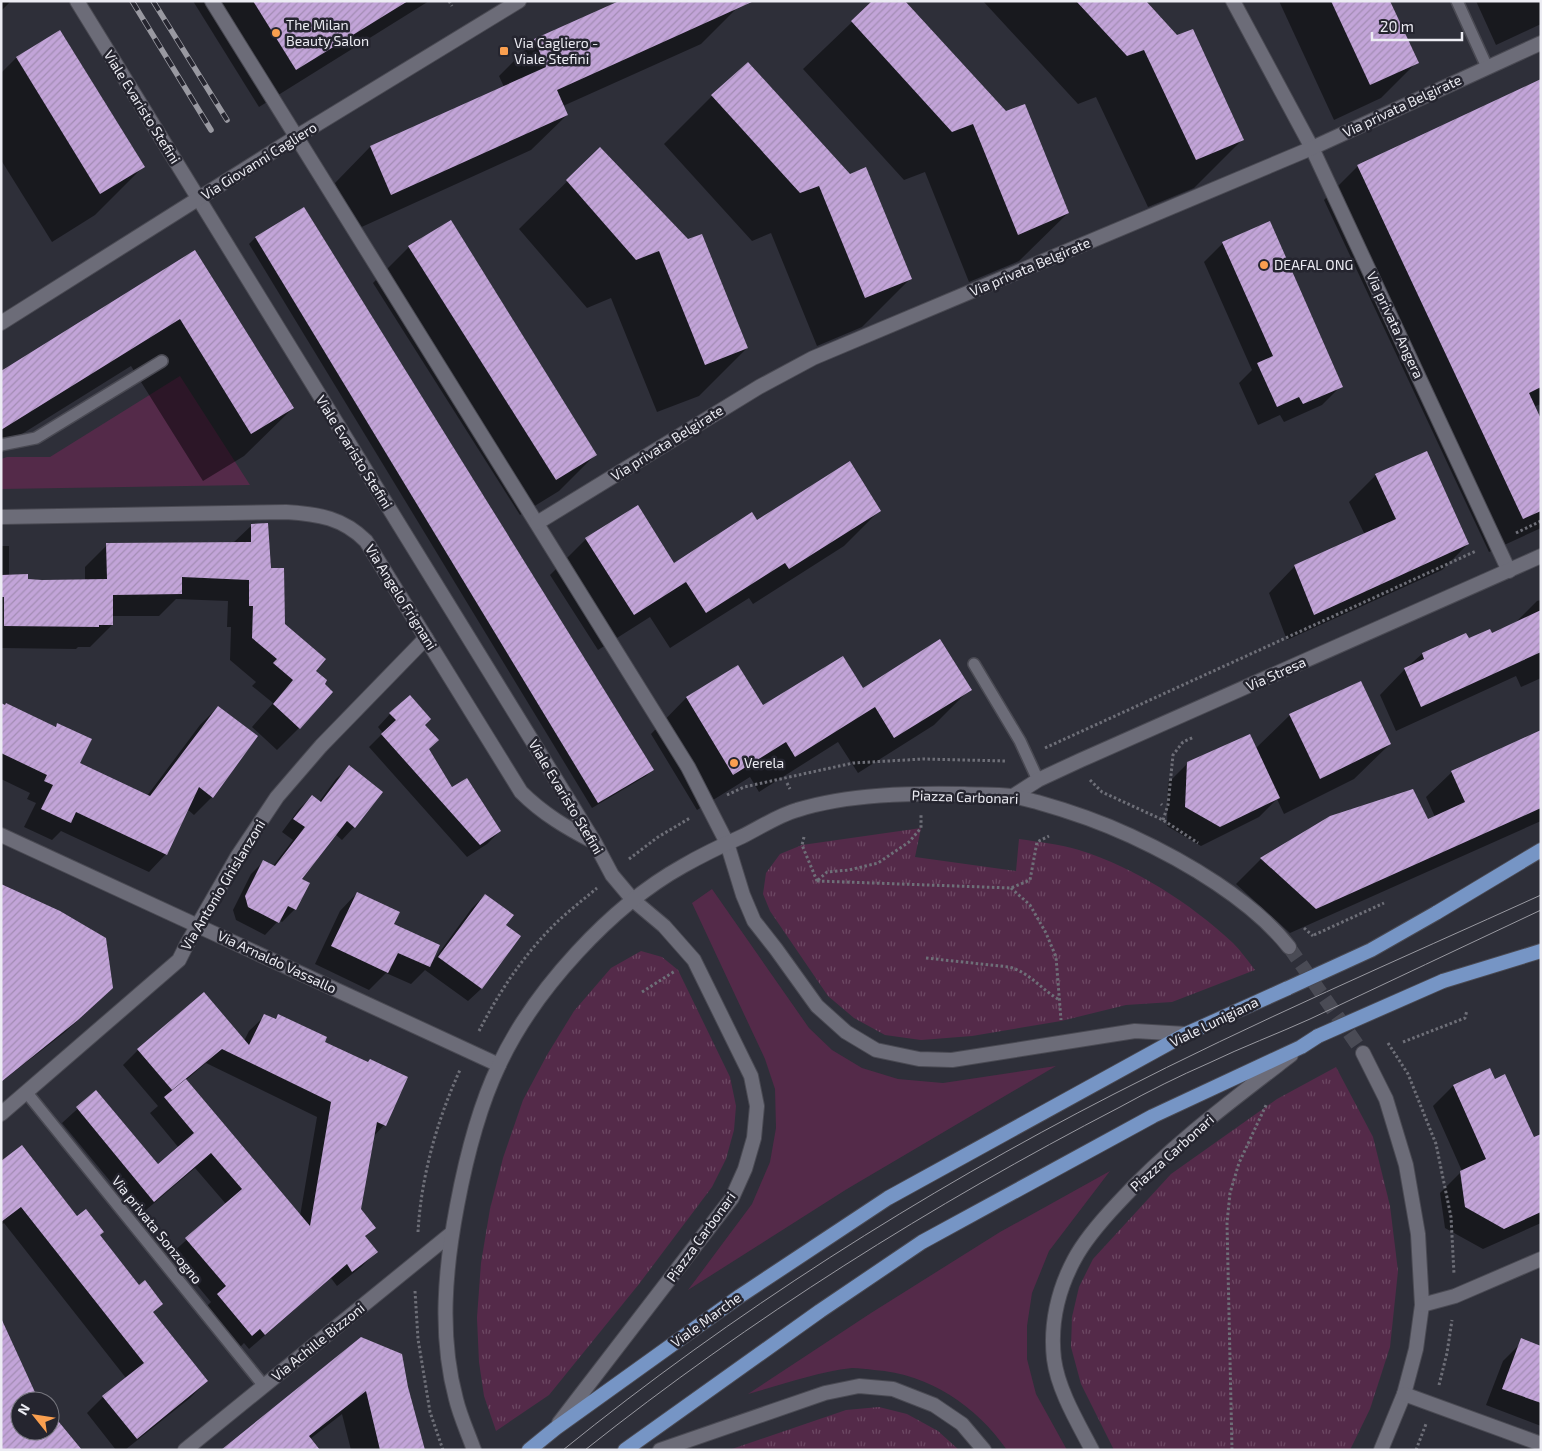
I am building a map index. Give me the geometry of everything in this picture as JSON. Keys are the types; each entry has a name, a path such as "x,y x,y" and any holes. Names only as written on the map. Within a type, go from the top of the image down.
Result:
{"main road":[{"name":"Viale Lunigiana","path":"888,1198 1186,1034 1371,950 1541,850"},
{"path":"626,1450 820,1311 922,1242 1153,1116 1300,1047 1318,1036 1443,980 1541,951"},
{"name":"Viale Marche","path":"529,1450 556,1428 740,1296 888,1198"}],"street":[{"name":"Viale Evaristo Stefini","path":"77,1 595,843 612,875 633,900"},
{"path":"212,1 688,767 727,843 743,895 754,921 817,1006 846,1032 876,1050 919,1059 952,1060 1135,1031 1186,1034"},
{"name":"Via Giovanni Cagliero","path":"1,323 296,137 519,1"},
{"name":"Via privata Angera","path":"1233,1 1312,148 1509,571"},
{"name":"Via privata Belgirate","path":"537,523 758,386 813,358 1312,148 1541,43"},
{"name":"Via Angelo Frignani","path":"1,517 286,512 309,513 344,523 366,541 521,792 535,806 561,824 595,843"},
{"name":"Via Stresa","path":"1013,796 1038,780 1541,556"},
{"name":"Via Antonio Ghislanzoni","path":"1,1114 179,960 237,857 277,797 321,746 426,638"},
{"name":"Piazza Carbonari","path":"474,1450 456,1399 446,1339 446,1302 452,1233 462,1178 476,1124 499,1065 523,1022 553,980 583,945 633,900 681,867 796,810 878,796 922,793 1013,796 1070,811 1118,830 1167,853 1216,884 1274,927 1289,947"},
{"name":"Via Arnaldo Vassallo","path":"1,835 499,1065"},
{"name":"Piazza Carbonari","path":"556,1428 732,1198 745,1169 754,1138 756,1106 751,1076 694,960 664,926 633,900"},
{"name":"Piazza Carbonari","path":"1092,1450 1067,1403 1054,1360 1053,1329 1059,1298 1074,1260 1097,1226 1144,1175 1216,1113 1300,1047"},
{"path":"1363,1053 1386,1100 1406,1165 1418,1234 1422,1305 1416,1349 1404,1394 1381,1450"},
{"name":"Via Achille Bizzoni","path":"185,1450 452,1233"},
{"path":"1422,1305 1456,1296 1541,1259"},
{"path":"660,1450 825,1393 859,1386 893,1389 934,1405 962,1424 984,1450"},
{"path":"1404,1394 1541,1444"}],"lane":[{"path":"1457,1 1487,67"},
{"path":"1,445 36,438 162,361"},
{"path":"974,664 1028,757 1038,780"},
{"name":"Via privata Sonzogno","path":"27,1093 264,1386"}],"path":[{"path":"449,1 452,6"},
{"path":"1517,532 1541,521"},
{"path":"722,798 744,787 853,763 923,759 1014,761 1028,757 1482,549"},
{"path":"1163,820 1168,806 1173,755 1183,742 1201,734"},
{"path":"630,858 658,837 696,814"},
{"path":"817,881 827,872 849,870 878,863 909,842 921,828"},
{"path":"817,881 1011,888 1030,880 1037,842 1049,836"},
{"path":"804,837 802,845 817,881"},
{"path":"926,958 1009,967 1019,970 1029,976 1045,992 1059,999 1056,957 1046,933 1030,905 1011,888"},
{"path":"477,1034 502,989 521,962 559,920 589,895"},
{"path":"1289,947 1384,904"},
{"path":"642,992 678,970"},
{"path":"1403,1042 1465,1018 1467,1010"},
{"path":"1388,1042 1408,1074 1436,1144 1451,1217 1455,1282"},
{"path":"418,1233 420,1206 432,1151 451,1090 462,1067"},
{"path":"1232,1450 1226,1223 1230,1194 1239,1163 1271,1095"},
{"path":"415,1286 418,1339 430,1412 443,1450"},
{"path":"1437,1391 1447,1353 1452,1319"},
{"path":"1416,1450 1426,1424"}],"green space":[{"path":"180,376 250,485 1,489 1,459 7,457 50,457"},
{"path":"921,828 915,857 1016,871 1019,839 1064,846 1121,866 1161,888 1199,914 1233,943 1255,970 1172,1002 1126,1005 1061,1021 972,1036 921,1040 885,1035 854,1018 828,996 770,911 763,894 766,873 780,854 802,845"},
{"path":"712,889 809,1028 832,1050 862,1068 898,1079 943,1083 1056,1066 847,1189 688,1290 752,1204 770,1162 776,1128 775,1089 765,1059 692,903"},
{"path":"641,951 662,957 678,970 730,1077 736,1106 734,1130 726,1159 712,1187 639,1284 549,1395 496,1431 484,1396 479,1362 477,1318 481,1263 490,1209 503,1158 523,1100 547,1055 574,1011 611,968"},
{"path":"1336,1067 1373,1137 1390,1206 1398,1271 1390,1347 1370,1409 1350,1450 1114,1450 1081,1384 1071,1347 1072,1317 1079,1287 1093,1259 1171,1174 1277,1099"},
{"path":"1110,1171 1049,1251 1032,1293 1027,1326 1027,1359 1036,1394 1067,1450 1007,1450 981,1420 950,1395 933,1385 895,1373 852,1368 812,1376 748,1394 871,1313 1000,1232"},
{"path":"879,1407 907,1414 938,1431 959,1450 729,1450 846,1410"}],"building":[{"path":"253,1 408,1 296,70"},
{"path":"619,1 754,1 557,90 568,115 391,195 370,146 546,67 534,39"},
{"path":"872,1 905,1 1006,111 1025,104 1069,213 1018,235 973,124 952,132 851,21"},
{"path":"1076,1 1146,1 1177,35 1193,29 1244,140 1196,160 1144,50 1127,56"},
{"path":"1331,1 1390,1 1419,63 1370,85"},
{"path":"60,30 145,167 100,194 16,57"},
{"path":"748,62 850,174 866,167 912,279 865,298 819,186 800,193 711,95"},
{"path":"1541,79 1541,387 1529,393 1541,419 1541,511 1523,519 1357,165"},
{"path":"600,147 688,239 702,234 748,348 705,365 659,251 636,260 566,180"},
{"path":"304,207 654,770 598,803 255,237"},
{"path":"451,220 597,455 556,480 408,246"},
{"path":"1270,221 1343,387 1303,404 1299,397 1277,407 1257,363 1273,356 1222,242"},
{"path":"195,250 294,408 251,434 180,319 1,430 1,371"},
{"path":"1427,451 1469,544 1314,615 1294,565 1396,519 1375,474"},
{"path":"850,461 881,511 789,569 785,563 706,613 686,582 634,615 585,538 638,505 674,563 752,512 757,520"},
{"path":"268,523 271,568 284,568 285,624 326,659 316,671 327,680 325,684 333,692 300,729 273,704 293,680 273,663 277,659 252,638 253,606 249,606 249,580 182,577 182,594 113,595 113,625 99,625 99,627 4,626 4,597 1,597 1,575 28,574 28,579 42,580 107,579 106,543 251,542 251,524"},
{"path":"1541,610 1541,652 1421,707 1404,668 1424,659 1422,653 1466,633 1469,638 1490,629 1492,633"},
{"path":"940,639 972,690 894,738 875,707 795,757 786,742 733,775 686,697 738,665 763,705 843,656 863,688"},
{"path":"1361,681 1391,744 1320,779 1289,714"},
{"path":"410,695 431,719 425,725 439,740 429,749 452,787 467,778 501,831 480,845 381,734 396,720 389,713"},
{"path":"1,703 5,705 6,703 56,727 57,723 92,739 80,763 150,796 218,706 258,736 213,798 199,787 167,855 76,812 71,823 41,809 53,785 44,781 47,775 1,753"},
{"path":"1541,730 1541,808 1316,909 1260,858 1330,816 1413,789 1428,819 1465,802 1451,771"},
{"path":"1250,734 1280,798 1220,827 1185,807 1187,762"},
{"path":"349,765 383,792 355,828 347,821 302,879 310,883 296,910 288,906 279,923 248,907 245,896 263,860 275,866 305,827 293,819 312,795 321,802"},
{"path":"1,884 60,911 106,938 113,988 78,1020 1,1082"},
{"path":"357,892 400,912 394,924 440,945 430,967 398,953 388,973 331,946"},
{"path":"485,894 514,915 506,925 521,936 482,989 438,957"},
{"path":"204,992 249,1045 264,1014 276,1019 278,1014 327,1037 325,1042 368,1062 370,1059 408,1077 386,1126 377,1122 361,1209 376,1228 365,1236 378,1252 352,1272 347,1264 265,1335 260,1329 252,1336 217,1294 226,1286 185,1238 242,1189 211,1153 154,1202 76,1107 96,1090 158,1164 194,1133 164,1097 186,1079 310,1226 331,1102 222,1049 172,1090 137,1049"},
{"path":"1490,1068 1495,1079 1505,1074 1534,1137 1541,1134 1541,1212 1504,1229 1465,1207 1460,1171 1486,1159 1453,1085"},
{"path":"22,1145 77,1216 86,1209 104,1232 100,1235 139,1285 145,1280 163,1304 153,1312 208,1381 137,1439 102,1396 144,1363 21,1207 1,1222 1,1161"},
{"path":"1,1318 34,1391 10,1391 10,1441 60,1441 60,1423 82,1450 1,1450"},
{"path":"361,1337 402,1354 408,1387 425,1450 380,1450 366,1391 309,1436 320,1450 221,1450"},
{"path":"1521,1338 1541,1346 1541,1403 1502,1389"}],"tunnel":[{"path":"1289,947 1363,1053"}],"tram line":[{"path":"563,1450 627,1399 761,1303 899,1214 970,1172 1167,1067 1326,992 1541,895"},
{"path":"585,1450 648,1401 777,1309 911,1224 980,1183 1175,1078 1310,1019 1541,910"}],"railway":[{"path":"132,1 211,130"},
{"path":"153,1 227,120"}],"place":[{"name":"The Milan Beauty Salon","path":"276,33"},
{"name":"Via Cagliero - Viale Stefini","path":"504,51"},
{"name":"DEAFAL ONG","path":"1264,265"},
{"name":"Verela","path":"734,763"}]}
